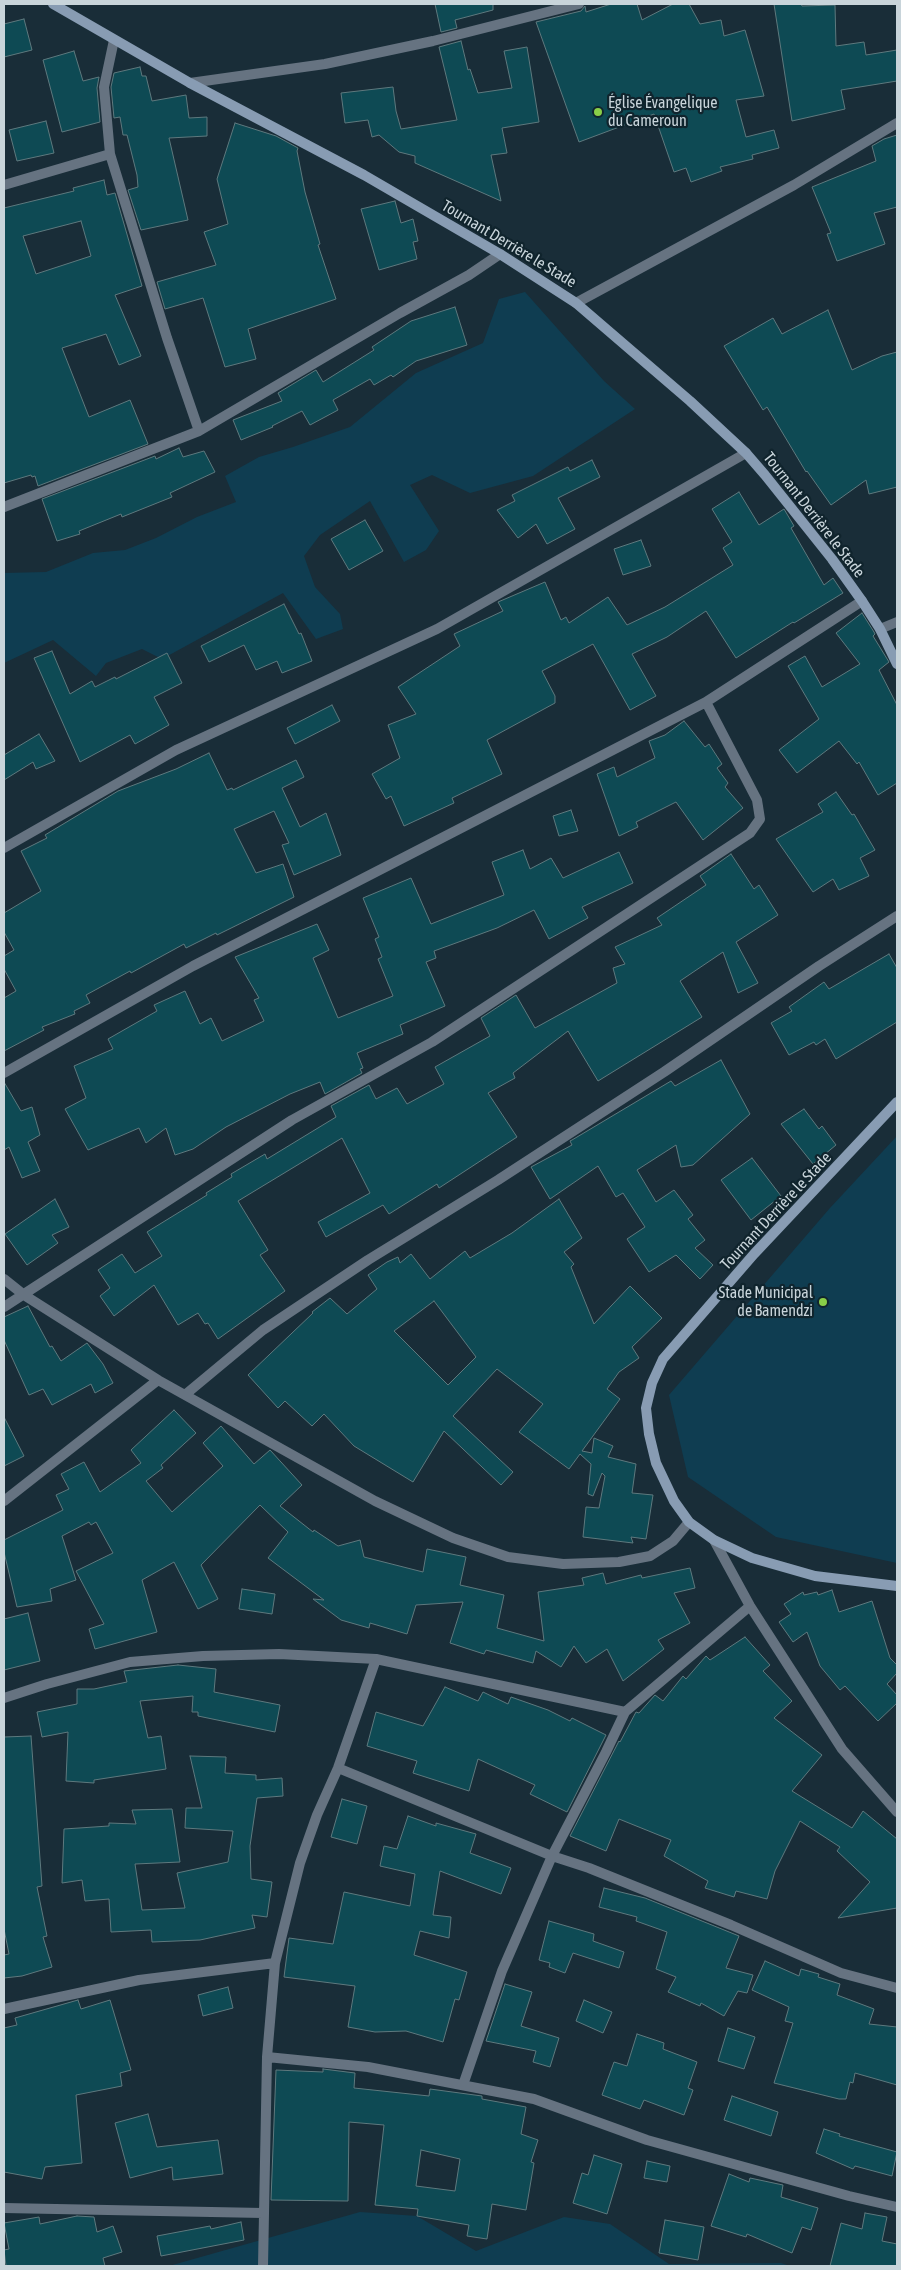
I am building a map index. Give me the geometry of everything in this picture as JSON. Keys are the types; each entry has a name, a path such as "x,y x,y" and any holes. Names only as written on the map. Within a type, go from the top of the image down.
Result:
{"street":[{"name":"Tournant Derrière le Stade","path":"53,4 190,83 364,175 500,254 576,303 690,401 746,453 788,502 862,601 880,629 897,664"},
{"path":"190,83 325,64 433,41 579,4"},
{"path":"114,40 104,87 110,154 167,338 199,431"},
{"path":"576,303 794,185 897,123"},
{"path":"4,184 110,154"},
{"path":"4,507 199,431 400,313 469,275 500,254"},
{"path":"4,848 176,750 436,629 746,453"},
{"path":"4,1073 193,966 706,702 862,601"},
{"path":"880,629 897,622"},
{"path":"4,1306 24,1295 292,1120 432,1042 750,833 760,819 757,800 706,702"},
{"path":"186,1394 263,1330 368,1260 498,1180 656,1077 819,966 897,916"},
{"name":"Tournant Derrière le Stade","path":"897,1102 754,1254 663,1359 652,1384 646,1408 649,1434 656,1463 674,1501 689,1522 714,1540 752,1558 815,1576 897,1586"},
{"path":"4,1279 24,1295 158,1380 375,1501 453,1538 508,1557 563,1564 619,1562 650,1556 672,1541 689,1522"},
{"path":"4,1501 158,1380"},
{"path":"714,1540 750,1606 842,1749 897,1812"},
{"path":"463,2085 502,1971 552,1856 606,1752 624,1712 750,1606"},
{"path":"4,1698 47,1684 130,1662 203,1656 279,1654 376,1660 624,1712"},
{"path":"263,2266 267,2056 275,1963 300,1864 316,1816 338,1768 376,1660"},
{"path":"338,1768 552,1856 589,1868 722,1921 841,1973 897,1988"},
{"path":"4,2009 139,1980 275,1963"},
{"path":"267,2056 368,2067 534,2099 647,2140 849,2196 897,2207"},
{"path":"4,2208 263,2213"}],"shaded area":[{"path":"525,292 604,381 635,409 533,476 470,493 432,475 410,485 439,531 426,550 404,562 370,501 320,535 304,556 315,587 340,614 343,629 316,639 283,593 162,659 142,649 106,663 96,676 53,640 4,663 4,573 46,572 93,553 125,550 156,538 197,517 236,502 225,476 259,457 350,427 416,373 483,343 499,299"},
{"name":"Stade Municipal de Bamendzi","path":"897,1136 897,1563 776,1537 688,1477 669,1395 830,1208"},
{"path":"360,2212 417,2216 476,2251 564,2217 610,2224 669,2264 781,2263 790,2266 169,2266"}],"building":[{"path":"435,4 493,4 493,10 455,20 457,28 441,32"},
{"path":"611,4 637,4 642,20 673,4 689,4 700,24 721,20 724,36 745,30 764,96 736,100 746,137 774,130 779,148 752,155 753,159 720,167 722,171 691,182 686,168 674,172 654,114 579,142 536,22 581,11 585,6 586,12"},
{"path":"774,4 801,4 802,6 835,5 836,46 864,42 866,55 897,50 897,81 841,90 845,109 792,121"},
{"path":"24,19 32,50 4,57 4,24"},
{"path":"461,41 468,70 470,69 478,93 512,88 504,51 527,47 539,122 502,128 507,153 491,155 501,201 415,163 415,156 399,152 379,135 372,137 368,120 345,123 341,93 393,87 396,111 401,129 457,120 439,47"},
{"path":"74,51 83,81 99,77 97,88 100,122 62,132 43,60"},
{"path":"140,67 142,76 146,76 152,101 186,95 189,118 207,117 207,136 169,138 188,220 141,230 128,190 138,187 137,175 127,135 123,135 120,117 114,118 111,87 114,73"},
{"path":"46,121 54,153 17,161 9,130"},
{"path":"235,123 276,136 298,148 305,192 320,244 318,245 336,299 248,329 256,359 225,367 203,298 165,309 157,282 216,265 204,232 228,224 217,179"},
{"path":"897,135 897,207 874,213 885,244 837,261 827,234 831,233 812,187 876,161 872,146 884,139"},
{"path":"104,180 107,195 115,193 142,286 115,295 141,356 119,365 106,334 62,348 89,417 130,400 148,444 38,486 35,476 32,477 31,475 4,483 4,208 74,191 73,188","holes":["81,221 91,256 36,274 23,236"]},
{"path":"395,201 401,223 413,219 418,241 413,242 417,259 379,270 361,209"},
{"path":"455,307 467,345 416,361 393,377 391,375 374,385 370,379 333,400 338,410 310,425 302,411 273,427 241,440 233,420 282,401 278,393 316,370 323,382 374,350 372,347 411,321"},
{"path":"828,310 852,370 882,356 897,352 897,487 869,494 866,480 831,505 806,472 767,407 763,410 724,346 773,318 782,334"},
{"path":"179,448 183,457 204,451 215,472 170,493 172,497 122,517 121,514 79,531 80,534 57,541 42,499 155,456 156,459"},
{"path":"592,460 600,477 558,498 575,529 547,544 536,524 518,538 497,510 515,501 512,495 568,467 570,471"},
{"path":"739,492 759,525 784,509 794,526 791,528 824,585 833,578 843,593 736,658 706,611 667,637 632,654 656,696 630,710 593,644 542,671 555,696 555,703 487,740 502,774 452,798 454,803 404,826 391,796 386,799 372,774 400,758 388,725 416,714 398,687 460,646 454,634 503,611 498,602 545,582 561,620 566,617 569,623 608,597 627,625 665,607 733,565 723,548 732,542 712,509"},
{"path":"365,520 383,551 349,570 331,539"},
{"path":"641,540 651,566 623,575 614,549"},
{"path":"284,604 299,634 301,633 312,661 282,673 277,661 256,670 244,645 209,662 201,646"},
{"path":"862,613 889,662 879,670 897,705 897,783 878,795 859,762 857,764 839,741 797,773 779,750 819,719 788,666 805,656 822,687 860,664 836,633"},
{"path":"52,651 70,694 92,681 95,687 115,677 116,679 167,653 182,683 154,697 169,725 135,744 130,735 80,762 34,658"},
{"path":"332,705 340,721 295,744 287,728"},
{"path":"684,721 705,747 709,744 722,764 717,768 728,783 725,787 743,808 703,840 676,802 636,822 638,827 619,836 597,774 614,767 617,777 655,758 649,741 665,735"},
{"path":"39,734 55,761 36,769 33,762 4,780 4,755"},
{"path":"209,753 227,790 232,788 233,790 296,760 304,777 282,788 300,827 326,813 341,855 294,875 282,845 289,843 274,811 234,829 256,873 283,864 294,897 217,935 216,933 186,948 184,944 131,973 130,971 86,995 90,1003 74,1011 75,1014 42,1027 44,1030 4,1051 4,998 16,991 4,969 4,956 14,950 4,932 4,913 41,891 21,851 47,838 45,835 118,791 176,769"},
{"path":"836,792 852,815 854,814 875,850 860,858 869,876 839,890 833,879 813,892 776,839 823,812 818,804"},
{"path":"571,810 578,831 559,836 553,816"},
{"path":"523,850 530,869 551,858 563,878 619,852 633,883 582,907 588,918 549,939 534,910 497,928 434,951 436,958 426,962 445,1006 400,1025 403,1034 357,1053 363,1068 360,1069 362,1073 325,1094 320,1082 290,1094 226,1127 193,1149 175,1155 166,1128 146,1143 139,1128 88,1150 65,1109 86,1098 74,1066 113,1049 108,1039 157,1011 154,1005 185,991 200,1024 211,1018 222,1041 264,1021 254,1000 259,998 235,957 317,924 329,950 313,958 338,1018 393,996 378,959 382,957 375,939 379,937 363,898 411,878 431,924 504,895 492,862"},
{"path":"731,854 754,889 759,885 778,915 736,942 758,983 738,993 723,952 680,981 702,1017 598,1081 568,1031 513,1073 515,1078 488,1093 517,1137 439,1188 437,1184 389,1214 383,1205 326,1237 318,1222 370,1193 342,1138 238,1201 268,1250 260,1255 285,1291 218,1339 208,1323 205,1324 198,1313 178,1325 154,1285 114,1316 100,1296 110,1288 98,1270 122,1254 135,1273 162,1256 147,1232 207,1195 206,1193 232,1177 231,1174 265,1154 267,1159 336,1117 331,1106 369,1085 376,1099 397,1088 407,1104 444,1084 435,1067 490,1036 481,1018 516,995 535,1028 617,983 613,968 625,964 615,947 662,925 657,918 706,885 700,876"},
{"path":"889,954 897,968 897,1022 836,1059 825,1039 816,1045 814,1042 789,1055 771,1023 792,1011 789,1007 824,982 829,989"},
{"path":"721,1060 750,1114 693,1165 681,1167 676,1145 637,1170 656,1202 674,1190 693,1215 688,1219 705,1240 695,1248 713,1265 700,1279 676,1255 649,1272 627,1239 645,1227 623,1193 616,1197 598,1166 550,1199 531,1167 572,1145 570,1141 671,1081 675,1086"},
{"path":"4,1082 21,1111 32,1107 40,1135 28,1142 40,1171 22,1178 9,1147 4,1150"},
{"path":"804,1109 819,1129 822,1126 836,1145 813,1164 781,1124"},
{"path":"752,1158 781,1196 751,1220 721,1180"},
{"path":"55,1199 69,1227 52,1235 58,1243 27,1265 5,1234"},
{"path":"559,1199 582,1238 564,1252 574,1264 571,1267 594,1324 630,1286 662,1318 632,1347 639,1358 619,1372 607,1389 620,1399 582,1451 592,1453 594,1438 613,1446 608,1457 636,1464 632,1493 653,1495 646,1539 631,1537 633,1543 583,1537 586,1507 599,1508 605,1476 602,1473 593,1496 588,1494 591,1464 580,1454 569,1469 519,1432 543,1404 497,1369 453,1416 513,1472 501,1485 444,1431 413,1482 354,1446 324,1414 312,1426 285,1401 278,1408 248,1375 312,1312 330,1298 347,1314 377,1289 368,1275 387,1262 398,1257 400,1263 411,1254 430,1279 465,1251 470,1258 512,1233","holes":["434,1301 476,1357 448,1385 394,1331"]},
{"path":"28,1306 50,1347 52,1346 61,1361 87,1343 103,1364 113,1383 95,1393 91,1384 52,1405 43,1389 29,1395 4,1340 4,1317"},
{"path":"174,1410 196,1433 161,1465 163,1468 146,1481 172,1512 223,1466 203,1443 221,1426 254,1464 270,1450 302,1485 280,1506 313,1532 314,1530 338,1546 360,1540 364,1557 423,1572 427,1549 466,1557 460,1585 504,1595 497,1628 544,1641 538,1592 584,1585 582,1578 603,1573 606,1584 641,1575 642,1578 690,1568 695,1588 674,1593 690,1623 658,1640 664,1649 623,1681 607,1649 586,1663 574,1646 561,1667 536,1651 533,1663 486,1650 484,1654 450,1643 463,1602 416,1605 407,1634 370,1623 369,1628 341,1620 313,1599 324,1600 268,1558 288,1532 260,1505 201,1565 218,1599 198,1609 174,1562 142,1580 157,1632 95,1649 89,1629 104,1624 76,1571 113,1553 96,1522 91,1525 89,1522 62,1536 76,1580 50,1589 52,1601 17,1607 4,1552 4,1540 63,1510 56,1495 69,1489 61,1474 84,1462 100,1492 141,1463 131,1450"},
{"path":"4,1417 24,1456 4,1466"},
{"path":"242,1589 275,1594 272,1614 239,1609"},
{"path":"832,1590 839,1612 872,1601 890,1658 897,1665 897,1673 887,1684 897,1695 897,1703 878,1721 845,1686 840,1690 820,1666 807,1632 793,1642 779,1622 791,1614 784,1604 803,1592 804,1595 817,1592 818,1595"},
{"path":"28,1613 40,1661 4,1670 4,1619"},
{"path":"745,1637 770,1665 763,1671 792,1701 774,1718 822,1755 792,1791 852,1828 863,1811 897,1839 897,1908 838,1918 870,1882 837,1851 840,1847 800,1821 775,1871 767,1899 736,1891 734,1897 705,1888 708,1881 664,1856 671,1840 619,1819 606,1851 570,1836 636,1712 639,1713 655,1695 663,1701 683,1676 686,1679 706,1656 710,1660"},
{"path":"178,1665 216,1669 214,1692 280,1705 275,1732 198,1716 198,1712 192,1712 193,1696 140,1701 148,1738 161,1736 166,1769 94,1780 94,1783 66,1781 68,1732 42,1737 37,1712 77,1704 77,1689 94,1689 127,1682 124,1671"},
{"path":"445,1687 478,1701 483,1692 508,1704 511,1697 548,1710 570,1721 572,1718 606,1735 567,1812 530,1794 535,1785 478,1759 469,1791 413,1773 417,1761 367,1746 376,1712 423,1726"},
{"path":"31,1736 42,1886 37,1887 47,1936 43,1937 52,1967 22,1976 4,1978 4,1955 9,1954 4,1929 4,1737"},
{"path":"190,1756 226,1757 225,1773 256,1775 256,1780 282,1778 283,1796 257,1798 250,1846 251,1879 272,1882 267,1917 252,1915 255,1928 200,1940 152,1942 151,1930 111,1932 109,1899 85,1901 82,1880 62,1883 64,1829 109,1826 109,1823 136,1824 132,1810 172,1809 180,1862 135,1864 142,1910 185,1908 177,1873 228,1862 233,1831 185,1828 186,1808 202,1808"},
{"path":"342,1799 367,1806 357,1844 331,1837"},
{"path":"408,1816 436,1826 436,1823 476,1834 470,1853 511,1868 501,1894 440,1871 433,1915 451,1917 449,1938 420,1931 414,1955 467,1972 459,2000 455,1999 443,2042 406,2031 375,2032 348,2027 355,1986 284,1977 289,1938 333,1944 344,1892 410,1906 415,1874 380,1866 384,1846 397,1849"},
{"path":"604,1888 645,1898 739,1936 726,1968 753,1975 747,1993 738,1991 724,2016 701,2003 700,2006 668,1992 676,1977 656,1969 667,1932 636,1921 637,1917 599,1907"},
{"path":"549,1921 594,1934 593,1941 624,1952 619,1968 573,1953 565,1973 549,1967 550,1963 539,1960"},
{"path":"765,1961 799,1976 801,1969 819,1974 818,1977 840,1984 837,1995 874,2009 869,2024 897,2027 897,2085 855,2073 853,2083 850,2082 846,2099 839,2099 774,2083 793,2023 785,2021 789,2007 752,1990"},
{"path":"505,1984 532,1992 521,2026 559,2038 550,2067 533,2062 536,2051 486,2041"},
{"path":"228,1987 233,2008 203,2016 198,1995"},
{"path":"78,2000 81,2009 110,2000 131,2070 120,2073 122,2086 76,2095 82,2163 45,2167 42,2179 4,2172 4,2028 17,2025 15,2018"},
{"path":"584,2000 612,2012 603,2033 576,2021"},
{"path":"728,2028 755,2037 744,2069 718,2061"},
{"path":"637,2034 664,2043 663,2049 697,2062 688,2088 693,2090 684,2115 644,2100 640,2109 602,2095 614,2062 627,2066"},
{"path":"323,2069 355,2073 354,2088 429,2096 430,2089 482,2096 482,2099 526,2107 521,2134 538,2140 531,2162 534,2163 526,2210 492,2204 487,2239 467,2236 469,2225 417,2216 418,2209 375,2205 384,2125 349,2122 348,2201 271,2200 276,2070 323,2072","holes":["421,2150 460,2159 455,2191 416,2186"]},
{"path":"732,2096 778,2112 771,2136 724,2120"},
{"path":"148,2114 157,2147 218,2140 223,2174 173,2180 172,2167 130,2178 115,2123"},
{"path":"824,2129 840,2134 839,2136 897,2152 892,2176 855,2166 853,2169 816,2153"},
{"path":"594,2155 622,2164 607,2214 573,2203 582,2173 588,2175"},
{"path":"647,2161 670,2166 667,2182 644,2178"},
{"path":"729,2174 749,2182 750,2178 783,2185 781,2197 818,2208 811,2230 802,2227 792,2253 747,2234 746,2237 711,2226"},
{"path":"865,2213 887,2217 882,2241 897,2244 897,2266 830,2266 841,2223 862,2229"},
{"path":"77,2216 94,2217 97,2232 113,2226 122,2252 103,2258 105,2266 6,2266 4,2250 9,2249 4,2223 39,2217 40,2224"},
{"path":"665,2220 704,2227 698,2260 659,2253"},
{"path":"241,2222 244,2240 161,2256 157,2236 210,2226 211,2229"}],"place":[{"name":"Église Évangelique du Cameroun","path":"598,112"},
{"name":"Stade Municipal de Bamendzi","path":"823,1302"}]}
